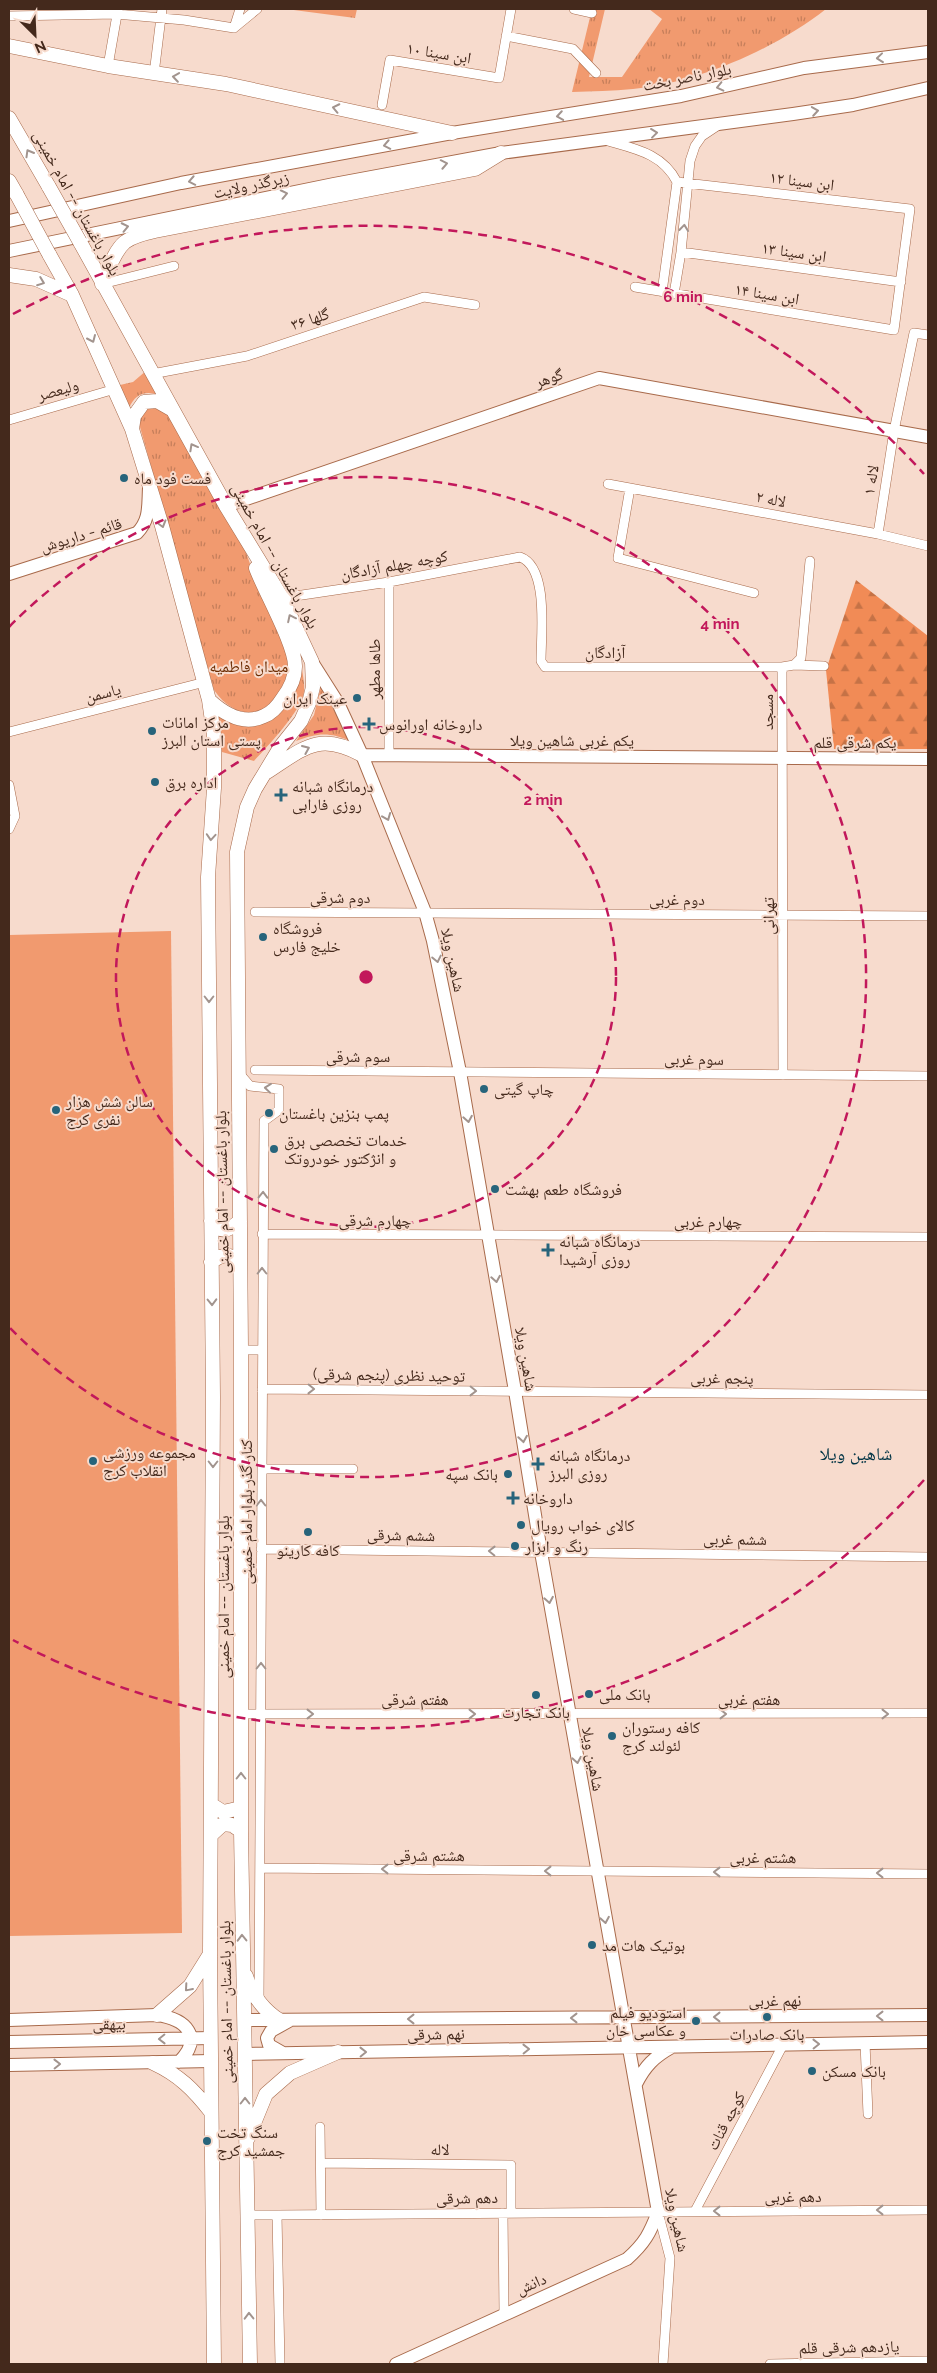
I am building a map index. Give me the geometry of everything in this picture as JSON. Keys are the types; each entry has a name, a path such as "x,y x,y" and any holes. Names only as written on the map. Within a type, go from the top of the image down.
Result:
{"main road":[{"path":"9,46 108,66 226,84 452,133"},
{"name":"بلوار باغستان -- امام خمینی","path":"9,118 226,506 282,598 312,662 313,687 310,703 301,721 281,746 264,774 247,807 237,852 241,1350 240,1830 250,2364"},
{"path":"102,284 116,254 125,242 146,233 474,169 501,153"},
{"name":"بلوار باغستان -- امام خمینی","path":"9,181 72,295 116,389 132,429 149,481 210,700 214,754 208,877 214,1397 210,1953 214,2364"},
{"path":"9,275 36,279 72,295"},
{"path":"132,429 134,416 144,402 157,401 172,410"},
{"path":"210,700 223,712 240,719 252,720 265,716 277,707 292,682 296,667 294,654 262,586 249,544"},
{"path":"264,774 300,750 318,744 334,743 347,747 362,756"},
{"path":"211,1221 216,1228 224,1230 231,1229 240,1220"},
{"path":"212,1262 226,1255 231,1255 240,1262"},
{"path":"212,1805 223,1812 241,1808"},
{"path":"212,1834 223,1824 232,1825 240,1830"},
{"path":"157,2015 190,1986 210,1953"},
{"path":"243,1965 250,1986 259,2003 285,2020"},
{"path":"245,2143 266,2094 290,2073 338,2052"},
{"path":"153,2063 184,2080 211,2112"}],"street":[{"path":"154,74 162,9"},
{"path":"234,28 240,9"},
{"path":"9,16 117,12 234,28 257,9"},
{"path":"510,9 506,36 573,48 596,73"},
{"path":"574,9 592,13"},
{"path":"108,66 117,12"},
{"name":"ابن سینا ۱۰","path":"382,105 390,60 499,78 506,36"},
{"name":"بلوار ناصر بخت","path":"452,133 681,96 804,68 928,52"},
{"path":"501,153 853,105 928,88"},
{"path":"674,294 682,252 690,161 695,146 702,136 717,125"},
{"name":"زیرگذر ولایت","path":"9,221 181,183 452,133"},
{"path":"603,139 660,159 671,170 677,182 662,292"},
{"name":"زیرگذر ولایت","path":"9,251 334,184 501,153"},
{"name":"ابن سینا ۱۲","path":"677,182 910,209 902,282"},
{"name":"ابن سینا ۱۳","path":"682,252 902,282"},
{"path":"102,284 174,266"},
{"name":"ابن سینا ۱۴","path":"634,287 894,330 902,282"},
{"name":"۳۶ گلها","path":"152,374 247,356 424,297 475,304"},
{"name":"لاله ۱","path":"878,534 894,431 914,333 928,335"},
{"name":"گوهر","path":"226,506 599,378 928,437"},
{"name":"ولیعصر","path":"9,420 116,389"},
{"name":"قائم - داریوش","path":"9,574 125,539 137,533 144,526 148,516 149,481"},
{"name":"لاله ۲","path":"608,484 878,534 928,546"},
{"path":"630,488 618,558 754,594"},
{"name":"کوچه چهلم آزادگان","path":"282,598 389,582 512,557"},
{"name":"آزادگان","path":"512,557 520,557 529,561 538,578 541,660 545,667 782,667 797,662 824,666"},
{"path":"797,662 810,561"},
{"name":"طاها مطهر","path":"389,582 389,756"},
{"name":"شاهین ویلا","path":"312,662 338,703 362,756 425,912 433,941 460,1072 516,1391 540,1552 628,2047 658,2212 670,2258 663,2364"},
{"name":"مسجد","path":"782,667 782,758"},
{"name":"یاسمن","path":"9,732 204,682"},
{"name":"یکم غربی شاهین ویلا","path":"362,756 782,758"},
{"name":"یکم شرقی قلم","path":"782,758 928,758"},
{"name":"تهرانی","path":"782,758 783,1075"},
{"path":"9,785 15,816 9,829"},
{"name":"دوم شرقی","path":"255,912 425,912"},
{"name":"دوم غربی","path":"425,912 928,916"},
{"name":"سوم شرقی","path":"255,1070 460,1072"},
{"name":"کنار گذر بلوار امام خمینی","path":"238,1072 250,1086 278,1089 279,1110 264,1122 259,2003"},
{"name":"سوم غربی","path":"460,1072 928,1076"},
{"name":"چهارم شرقی","path":"262,1234 488,1235"},
{"name":"چهارم غربی","path":"488,1235 928,1237"},
{"path":"241,1350 262,1350"},
{"name":"توحید نظری (پنجم شرقی)","path":"262,1389 516,1391"},
{"name":"پنجم غربی","path":"516,1391 928,1395"},
{"path":"262,1469 353,1469"},
{"name":"ششم شرقی","path":"261,1549 540,1552"},
{"name":"ششم غربی","path":"540,1552 928,1557"},
{"name":"هفتم شرقی","path":"240,1714 569,1714"},
{"name":"هفتم غربی","path":"569,1714 928,1714"},
{"name":"هشتم شرقی","path":"260,1868 597,1871"},
{"name":"هشتم غربی","path":"597,1871 928,1874"},
{"name":"بیهقی","path":"9,2020 157,2015 172,2017 182,2022 190,2039"},
{"name":"نهم غربی","path":"623,2018 928,2015"},
{"name":"نهم شرقی","path":"244,2020 623,2018"},
{"path":"283,2053 269,2045 267,2038 271,2031 285,2020"},
{"name":"بیهقی","path":"9,2042 211,2038"},
{"path":"179,2062 188,2051 190,2039"},
{"path":"628,2047 928,2042"},
{"path":"865,2043 868,2114"},
{"name":"کوچه قنات","path":"695,2211 783,2045"},
{"path":"636,2084 644,2068 654,2057 673,2046"},
{"name":"نهم شرقی","path":"245,2054 628,2047"},
{"path":"9,2065 211,2061"},
{"path":"320,2127 321,2215"},
{"name":"لاله","path":"321,2163 511,2165 507,2213"},
{"name":"دهم غربی","path":"658,2212 928,2210"},
{"name":"دهم شرقی","path":"248,2215 658,2212"},
{"name":"دانش","path":"396,2364 627,2259 642,2246 650,2233 658,2212"},
{"path":"504,2314 507,2213"},
{"path":"277,2215 280,2364"},
{"name":"یازدهم شرقی قلم","path":"772,2364 928,2361"}],"green space":[{"path":"286,9 357,9 355,18"},
{"path":"592,9 605,9 589,77 622,77 662,19 649,9 826,9 783,38 735,62 709,72 683,80 625,90 572,92"},
{"path":"147,370 159,395 141,394 134,399 129,408 120,385 133,382"},
{"name":"میدان فاطمیه","path":"150,404 167,412 235,531 285,646 288,664 286,680 279,694 269,705 257,711 243,712 228,705 214,690 140,427 139,418"},
{"path":"856,580 928,636 928,749 834,749 826,670"},
{"path":"301,662 304,681 302,700 275,738 254,761 222,752 218,716 235,723 266,722"},
{"path":"321,686 350,741 336,736 323,735 311,736 296,741 314,715"},
{"name":"مجموعه ورزشی انقلاب کرج","path":"171,931 182,1933 9,1936 9,935"}],"place":[{"name":"فست فود ماه","path":"124,478"},
{"name":"عینک ایران","path":"357,698"},
{"name":"داروخانه اورانوس","path":"369,724"},
{"name":"مرکز امانات پستی استان البرز","path":"152,731"},
{"name":"اداره برق","path":"155,782"},
{"name":"درمانگاه شبانه روزی فارابی","path":"281,795"},
{"name":"فروشگاه خلیج فارس","path":"263,937"},
{"name":"چاپ گیتی","path":"484,1089"},
{"name":"سالن شش هزار نفری کرج","path":"56,1110"},
{"name":"پمپ بنزین باغستان","path":"269,1113"},
{"name":"خدمات تخصصی برق و انژکتور خودروتک","path":"274,1149"},
{"name":"فروشگاه طعم بهشت","path":"495,1189"},
{"name":"درمانگاه شبانه روزی آرشیدا","path":"548,1250"},
{"name":"مجموعه ورزشی انقلاب کرج","path":"93,1461"},
{"name":"درمانگاه شبانه روزی البرز","path":"538,1464"},
{"name":"بانک سپه","path":"508,1474"},
{"name":"داروخانه","path":"513,1498"},
{"name":"کالای خواب رویال","path":"521,1525"},
{"name":"کافه کارینو","path":"308,1532"},
{"name":"رنگ و ابزار","path":"515,1546"},
{"name":"بانک ملی","path":"589,1694"},
{"name":"بانک تجارت","path":"536,1695"},
{"name":"کافه رستوران لئولند کرج","path":"612,1736"},
{"name":"بوتیک هات مد","path":"592,1945"},
{"name":"بانک صادرات","path":"767,2017"},
{"name":"استودیو فیلم و عکاسی خان","path":"696,2021"},
{"name":"بانک مسکن","path":"812,2071"},
{"name":"سنگ تخت جمشید کرج","path":"207,2141"}],"district":[{"name":"شاهین ویلا","path":"856,1453"}]}
